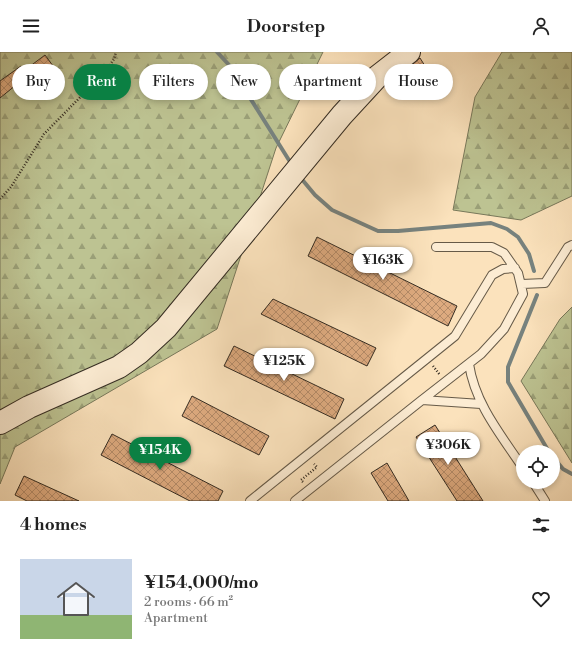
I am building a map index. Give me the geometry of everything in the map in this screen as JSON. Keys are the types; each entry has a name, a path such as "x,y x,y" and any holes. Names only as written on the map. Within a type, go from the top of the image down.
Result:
{"street":[{"path":"0,423 29,406 119,367 139,353 166,328 296,171 377,78 409,52"}],"lane":[{"path":"522,284 546,283 572,244"},
{"path":"295,501 469,364 481,354 504,329 523,294 522,284 515,268 504,253 492,247 436,247"},
{"path":"250,501 455,336 492,275 503,269 515,268"},
{"path":"469,364 473,386 481,404 516,457"},
{"path":"422,400 481,404"},
{"path":"537,489 545,501"}],"path":[{"path":"0,199 11,187 44,134 106,71 114,59 116,52"},
{"path":"427,359 445,382"},
{"path":"292,467 300,476 315,463 317,467 301,480 303,482 320,469 326,476"}],"green space":[{"path":"0,52 323,52 317,64 279,64 279,100 300,100 276,148 217,329 15,447 0,484"},
{"path":"502,52 572,52 572,196 521,220 453,210 475,97"},
{"path":"572,307 572,463 521,381 560,319"}],"building":[{"path":"45,55 52,64 33,64"},
{"path":"420,58 424,64 413,64"},
{"path":"12,72 12,88 0,98 0,81"},
{"path":"317,237 457,306 448,326 308,256"},
{"path":"273,299 376,348 367,366 261,314"},
{"path":"234,346 344,399 335,419 224,366"},
{"path":"192,396 269,436 259,455 182,416"},
{"path":"435,425 483,501 457,501 416,437"},
{"path":"112,434 223,491 218,501 190,501 101,455"},
{"path":"387,463 409,501 388,501 371,473"},
{"path":"24,476 79,501 27,501 15,495"}],"waterway":[{"path":"217,52 230,66 292,165"},
{"path":"300,177 315,195 332,210 378,231 398,231 491,223 507,229 518,237 529,254 534,271"},
{"path":"537,295 508,367 508,382 545,445"},
{"path":"560,465 572,474"}]}
